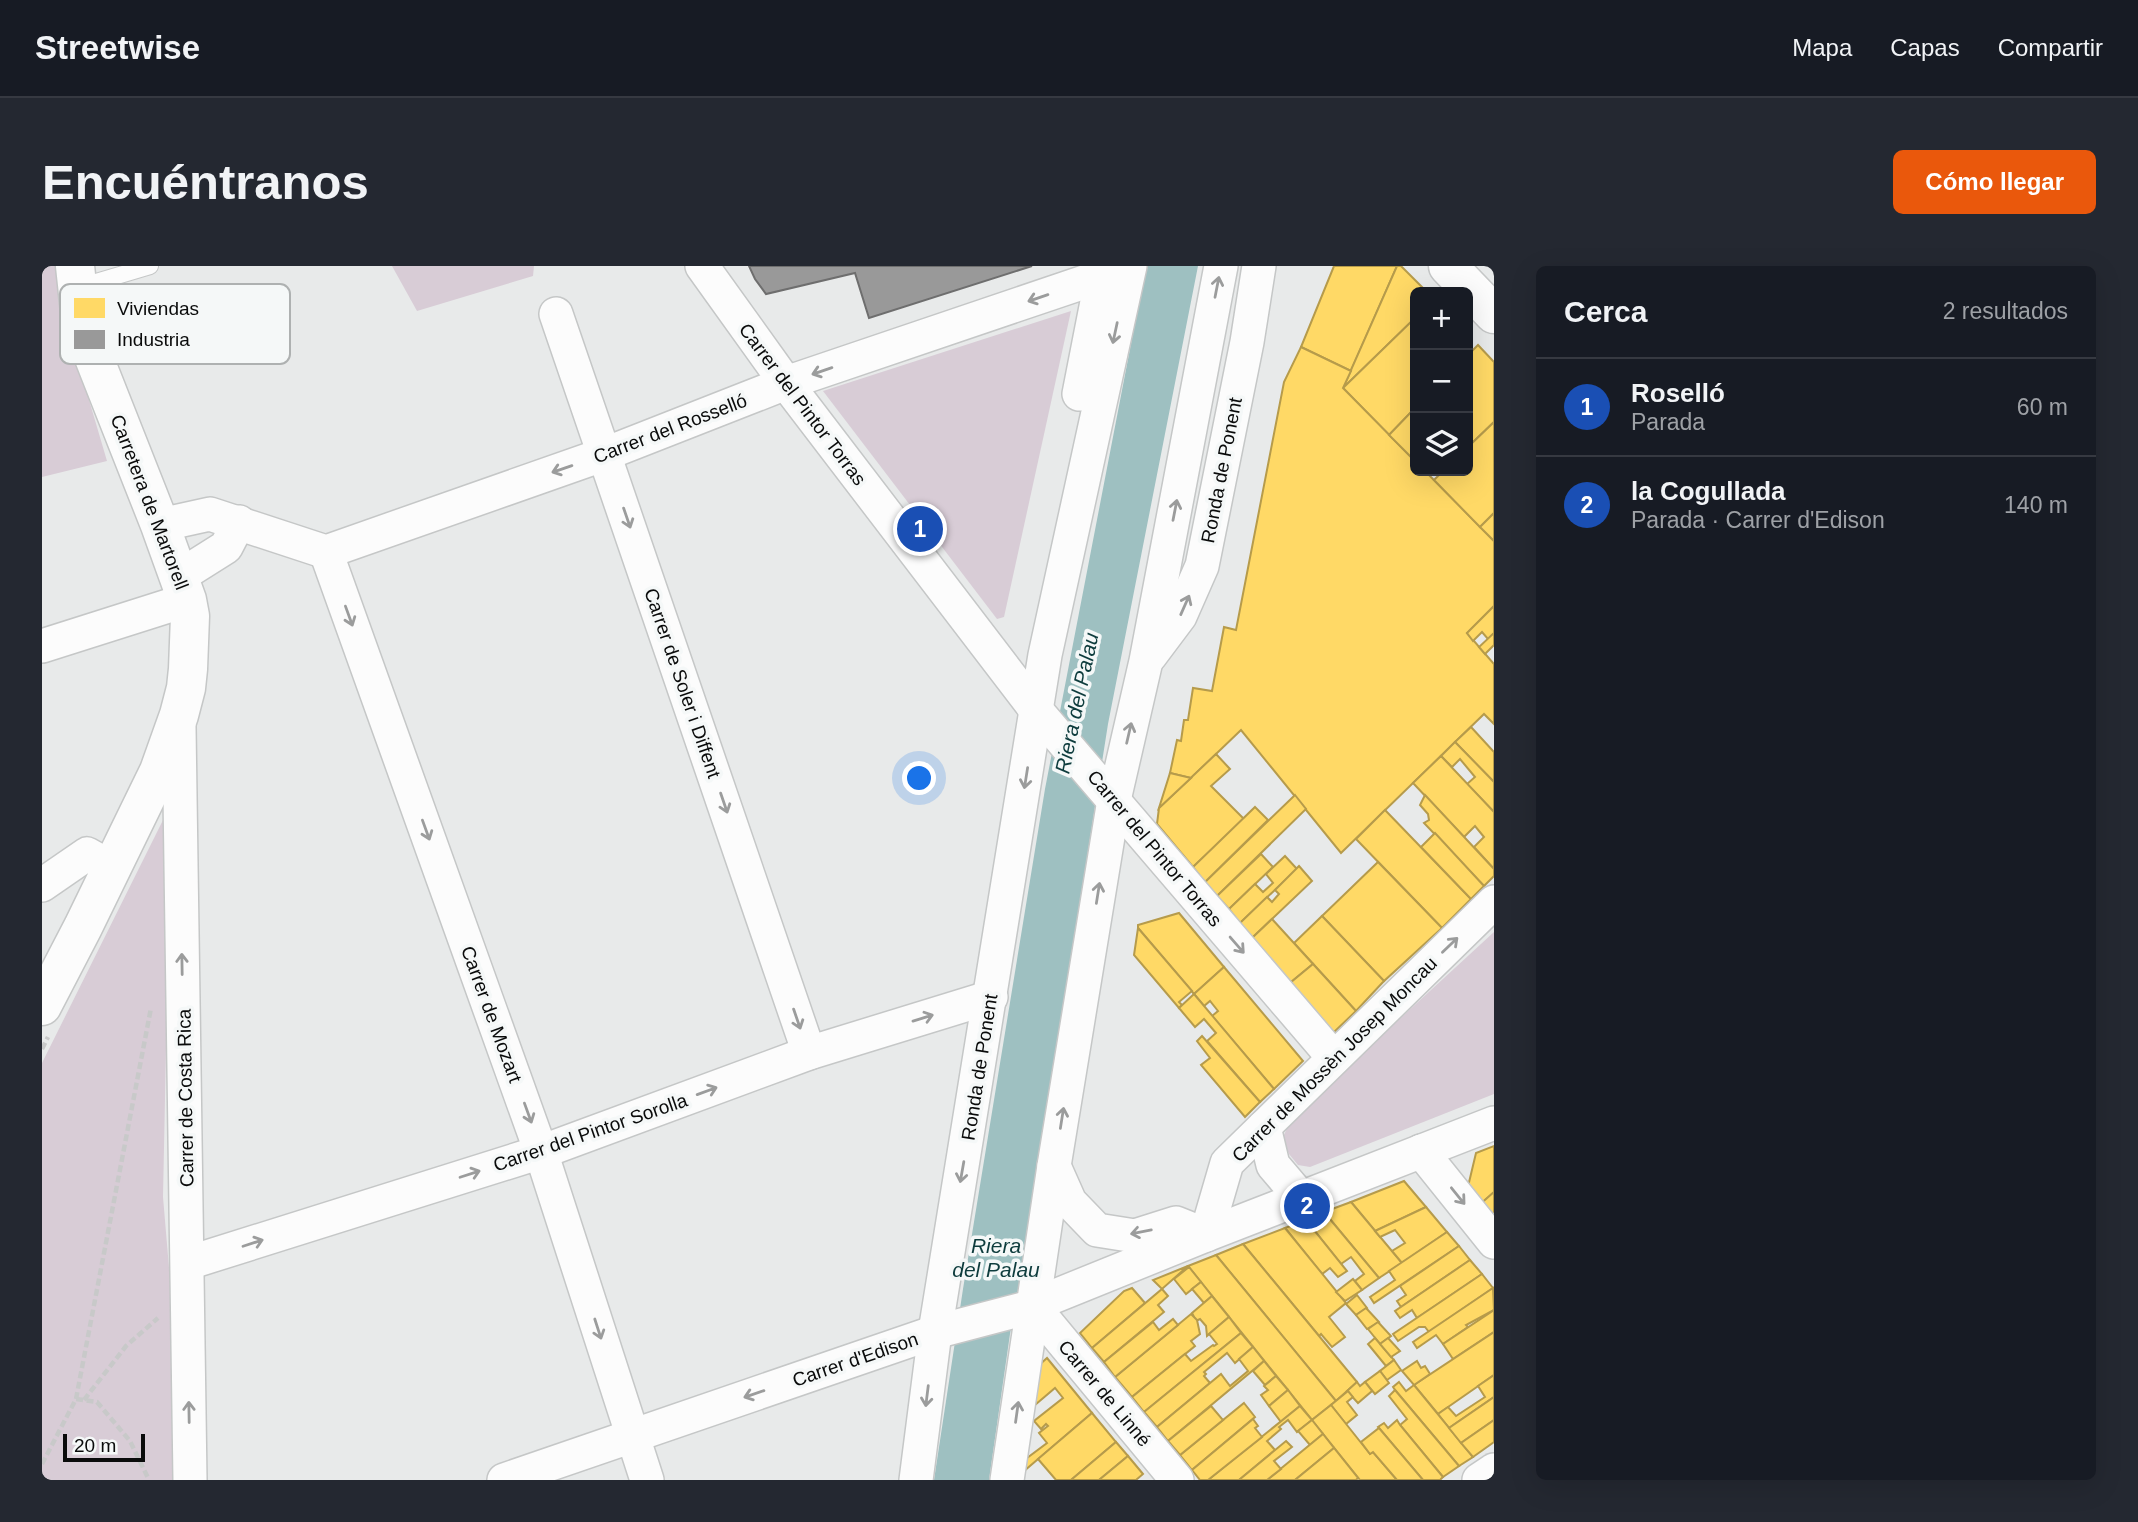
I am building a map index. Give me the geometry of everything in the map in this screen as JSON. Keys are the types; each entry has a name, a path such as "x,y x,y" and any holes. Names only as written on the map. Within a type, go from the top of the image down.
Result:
{"street":[{"name":"Carrer del Pintor Torras","path":"702,266 786,383 1045,720 1334,1058"},
{"name":"Ronda de Ponent","path":"1007,1480 1028,1308 1054,1166 1108,793 1146,661 1221,266"},
{"name":"Ronda de Ponent","path":"1146,661 1180,616 1202,566 1247,342 1259,266"},
{"path":"1448,266 1494,314"},
{"name":"Carrer del Rosselló","path":"326,552 605,454 786,383 1112,269"},
{"name":"Ronda de Ponent","path":"916,1480 943,1329 991,998 1045,720 1045,655 1040,588 1112,269"},
{"name":"Carrer de Soler i Diffent","path":"556,314 808,1054"},
{"name":"Carretera de Martorell","path":"42,1005 159,771 179,715 188,669 190,616 183,588 96,364"},
{"path":"160,525 210,514 326,552"},
{"path":"42,646 183,588 226,547 239,522"},
{"name":"Carrer de Mozart","path":"326,552 541,1152 648,1480"},
{"name":"Carrer de Costa Rica","path":"179,715 190,1480"},
{"path":"42,885 87,854 112,868"},
{"name":"Carrer de Mossèn Josep Moncau","path":"1206,1235 1227,1163 1494,902"},
{"name":"Carrer del Pintor Sorolla","path":"188,1263 541,1152 808,1054 991,998"},
{"name":"Carrer d'Edison","path":"504,1480 943,1329 1028,1308 1206,1235 1494,1124"},
{"path":"1264,1127 1273,1165 1301,1198"},
{"path":"1421,1151 1494,1242"},
{"path":"1054,1166 1070,1202 1097,1230 1135,1236 1176,1223 1206,1235"},
{"name":"Carrer de Linné","path":"1028,1308 1177,1480"},
{"path":"1479,1480 1494,1470"}],"lane":[{"path":"75,277 150,266"}],"path":[{"path":"42,1464 76,1399 151,1006"},
{"path":"84,1400 126,1346 164,1312"},
{"path":"76,1399 97,1402 130,1441 149,1480"}],"shaded area":[{"path":"42,266 57,266 60,287 60,364 78,364 107,461 42,477"},
{"path":"392,266 534,266 533,276 417,311"},
{"path":"1071,311 1004,617 997,619 823,391"},
{"path":"171,804 163,1197 187,1480 42,1480 42,1063"},
{"path":"1494,932 1494,1094 1310,1167 1298,1165 1282,1139 1292,1118"}],"water":[{"name":"Riera del Palau","path":"1146,266 1198,266 1108,724 989,1480 934,1480 1045,789"}],"building: Viviendas":[{"path":"1334,266 1397,266 1351,371 1301,347"},
{"path":"1397,266 1401,266 1422,287 1410,287 1410,323 1343,388"},
{"path":"1410,323 1410,413 1389,435 1343,388"},
{"path":"1478,345 1494,362 1494,422 1473,442 1473,413 1473,350"},
{"path":"1301,347 1351,371 1343,388 1410,456 1410,476 1430,476 1494,541 1494,606 1467,633 1494,664 1494,724 1484,714 1341,853 1241,730 1191,778 1170,773 1177,740 1181,741 1184,720 1188,720 1193,688 1212,691 1224,627 1236,630 1284,382"},
{"path":"1410,413 1410,456 1389,435"},
{"path":"1494,422 1494,513 1480,527 1434,480 1438,476 1473,476 1473,442"},
{"path":"1494,513 1494,541 1480,527"},
{"path":"1494,606 1494,633 1488,639 1482,632 1473,641 1467,633"},
{"path":"1494,633 1494,645 1485,654 1479,647"},
{"path":"1471,727 1494,752 1494,782 1455,742"},
{"path":"1455,742 1494,782 1494,812 1467,784 1475,777 1460,759 1452,767 1441,756"},
{"path":"1216,754 1230,769 1211,786 1244,819 1193,867 1157,824 1159,808"},
{"path":"1441,756 1494,812 1494,869 1474,847 1484,837 1475,826 1464,837 1413,783"},
{"path":"1170,773 1191,778 1159,808"},
{"path":"1295,795 1306,809 1217,896 1205,882"},
{"path":"1425,795 1494,869 1494,876 1484,886 1424,823 1429,820 1428,814 1420,805"},
{"path":"1255,807 1268,820 1205,882 1193,867"},
{"path":"1385,810 1471,899 1442,928 1356,839"},
{"path":"1435,833 1484,886 1471,899 1421,847"},
{"path":"1261,854 1273,867 1229,909 1217,896"},
{"path":"1285,856 1297,869 1240,923 1229,909 1255,884 1263,892 1273,883 1266,874"},
{"path":"1378,862 1442,928 1384,981 1322,916"},
{"path":"1299,866 1312,881 1252,938 1240,923 1267,897 1272,902 1279,894 1275,890"},
{"path":"1179,913 1224,967 1194,994 1138,928 1138,925"},
{"path":"1322,916 1384,981 1356,1011 1294,943"},
{"path":"1272,919 1313,964 1290,983 1252,938"},
{"path":"1138,928 1192,991 1179,1002 1182,1005 1179,1008 1134,955"},
{"path":"1313,964 1356,1011 1332,1034 1290,983"},
{"path":"1224,967 1303,1061 1274,1089 1212,1016 1218,1011 1210,1001 1204,1006 1194,994"},
{"path":"1194,994 1274,1089 1260,1102 1207,1041 1216,1033 1204,1019 1195,1027 1179,1008"},
{"path":"1202,1036 1260,1102 1245,1117 1201,1065 1210,1058 1197,1041"},
{"path":"1494,1146 1494,1192 1477,1207 1466,1195 1476,1153"},
{"path":"1404,1181 1426,1207 1375,1231 1351,1202"},
{"path":"1494,1192 1494,1228 1477,1207"},
{"path":"1351,1202 1402,1263 1379,1278 1324,1212"},
{"path":"1426,1207 1447,1232 1402,1263 1392,1251 1405,1243 1395,1230 1380,1237 1375,1231"},
{"path":"1324,1212 1379,1278 1362,1290 1355,1281 1364,1274 1351,1257 1341,1264 1306,1220"},
{"path":"1306,1220 1347,1271 1338,1277 1330,1268 1322,1274 1285,1228"},
{"path":"1285,1228 1346,1303 1329,1317 1345,1337 1332,1347 1321,1334 1319,1336 1243,1244"},
{"path":"1447,1232 1459,1246 1374,1303 1370,1297 1395,1280 1389,1271"},
{"path":"1243,1244 1357,1382 1336,1401 1216,1255"},
{"path":"1459,1246 1470,1260 1401,1307 1397,1301 1406,1295 1400,1286"},
{"path":"1216,1255 1336,1401 1312,1420 1188,1266"},
{"path":"1470,1260 1482,1274 1417,1318 1412,1310 1400,1318 1395,1311"},
{"path":"1188,1266 1162,1289 1153,1280"},
{"path":"1189,1267 1201,1282 1186,1294 1174,1279"},
{"path":"1482,1274 1493,1288 1429,1332 1425,1327 1419,1327 1398,1341 1393,1334"},
{"path":"1353,1279 1362,1290 1345,1301 1336,1292"},
{"path":"1201,1282 1212,1296 1204,1303 1192,1289"},
{"path":"1132,1288 1145,1303 1092,1348 1080,1333 1124,1291"},
{"path":"1493,1288 1494,1310 1466,1325 1468,1327 1443,1344 1436,1335 1417,1348 1413,1342"},
{"path":"1162,1289 1168,1296 1158,1305 1164,1312 1104,1362 1092,1348"},
{"path":"1357,1295 1367,1308 1356,1315 1346,1304"},
{"path":"1212,1296 1229,1317 1207,1336 1206,1326 1200,1319 1196,1321 1192,1313"},
{"path":"1366,1308 1379,1322 1367,1329 1356,1315"},
{"path":"1494,1310 1494,1332 1453,1359 1443,1344"},
{"path":"1191,1314 1197,1320 1200,1334 1191,1341 1195,1346 1132,1397 1115,1377"},
{"path":"1229,1317 1241,1333 1144,1412 1132,1397 1185,1354 1191,1361 1217,1344 1209,1334"},
{"path":"1173,1319 1178,1325 1115,1377 1104,1362 1153,1322 1159,1330"},
{"path":"1378,1322 1391,1336 1380,1344 1368,1329"},
{"path":"1494,1332 1494,1375 1438,1414 1414,1385"},
{"path":"1241,1333 1253,1347 1235,1363 1227,1353 1204,1372 1210,1383 1157,1427 1144,1412"},
{"path":"1375,1338 1394,1360 1386,1366 1368,1344"},
{"path":"1388,1338 1400,1351 1391,1357 1380,1344"},
{"path":"1253,1347 1264,1361 1168,1441 1157,1427 1221,1374 1230,1386 1248,1371 1239,1359"},
{"path":"1047,1358 1092,1413 1017,1477 1019,1464 1047,1443 1039,1433 1048,1426 1046,1424 1041,1429 1034,1421 1063,1398 1055,1388 1035,1405 1026,1404 1029,1374"},
{"path":"1394,1360 1401,1370 1387,1380 1380,1371"},
{"path":"1264,1361 1276,1376 1265,1385 1253,1371"},
{"path":"1417,1361 1421,1368 1425,1366 1430,1374 1414,1385 1402,1371"},
{"path":"1380,1371 1389,1383 1375,1394 1365,1382"},
{"path":"1494,1375 1494,1397 1449,1428 1438,1414 1448,1407 1456,1416 1485,1397 1478,1386"},
{"path":"1276,1376 1288,1390 1269,1406 1261,1395 1268,1390 1264,1386"},
{"path":"1357,1382 1360,1386 1365,1382 1372,1391 1358,1403 1347,1391"},
{"path":"1399,1382 1406,1391 1414,1385 1473,1457 1459,1466 1395,1390 1393,1387"},
{"path":"1288,1390 1300,1406 1281,1422 1269,1406"},
{"path":"1395,1390 1459,1466 1443,1477 1400,1425 1407,1419 1389,1396"},
{"path":"1348,1391 1353,1397 1347,1402 1357,1415 1346,1424 1331,1405"},
{"path":"1494,1397 1494,1420 1461,1443 1449,1428"},
{"path":"1244,1403 1255,1417 1192,1470 1180,1455"},
{"path":"1331,1405 1370,1454 1373,1452 1397,1480 1360,1480 1312,1420"},
{"path":"1211,1406 1223,1420 1180,1455 1168,1441"},
{"path":"1300,1406 1312,1420 1297,1432 1288,1420 1279,1427 1281,1429 1267,1441 1275,1450 1239,1480 1208,1480"},
{"path":"1092,1413 1116,1442 1071,1480 1056,1480 1038,1459"},
{"path":"1253,1419 1258,1426 1255,1428 1262,1437 1208,1480 1200,1480 1192,1470"},
{"path":"1312,1420 1323,1434 1310,1445 1298,1431"},
{"path":"1397,1420 1443,1477 1440,1480 1423,1480 1378,1427 1384,1423 1388,1428"},
{"path":"1494,1420 1494,1442 1473,1457 1461,1443"},
{"path":"1379,1428 1423,1480 1397,1480 1373,1452 1370,1454 1361,1442"},
{"path":"1323,1434 1334,1448 1295,1480 1267,1480"},
{"path":"1286,1441 1292,1447 1274,1461 1281,1469 1267,1480 1239,1480"},
{"path":"1116,1442 1128,1456 1099,1480 1071,1480"},
{"path":"1334,1448 1358,1478 1356,1480 1295,1480"},
{"path":"1128,1456 1143,1474 1136,1480 1099,1480"}],"building: Industria":[{"path":"749,266 1032,266 869,318 855,273 766,294"}],"place":[{"name":"Roselló","path":"920,529"},
{"name":"la Cogullada","path":"1307,1206"}]}
